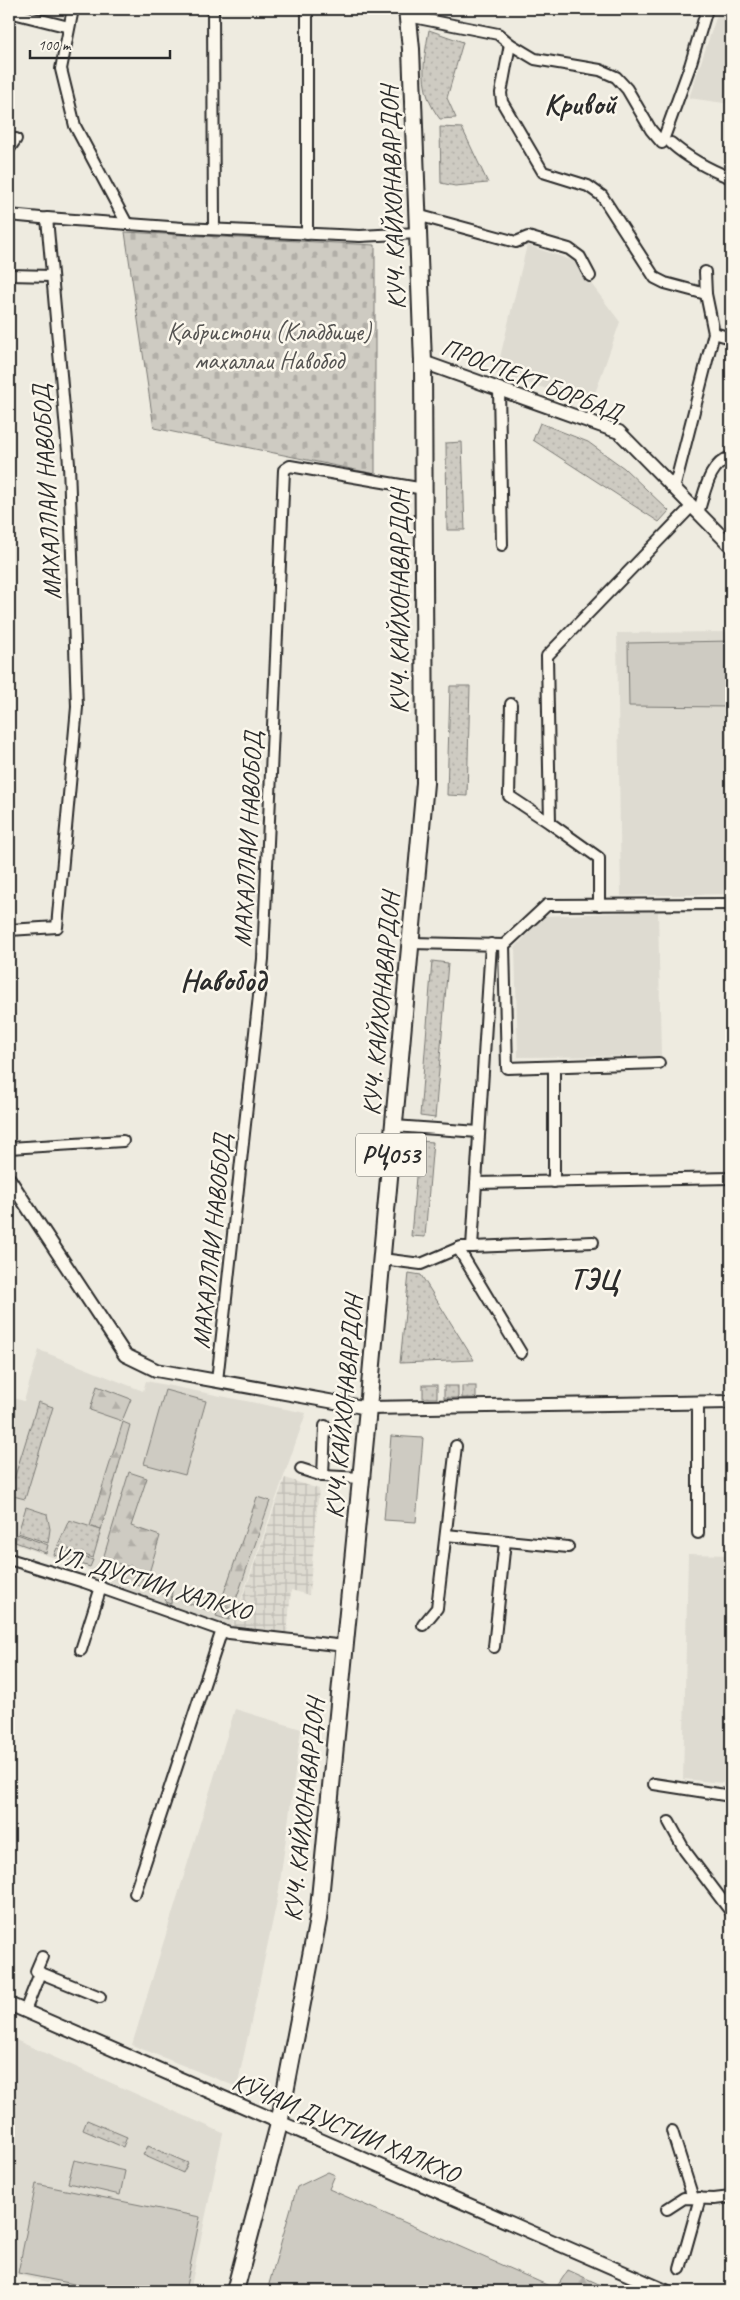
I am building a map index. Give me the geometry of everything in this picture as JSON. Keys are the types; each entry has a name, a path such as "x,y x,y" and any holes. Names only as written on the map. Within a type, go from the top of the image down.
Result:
{"main road":[{"name":"КУЧ. КАЙХОНАВАРДОН","path":"235,2291 279,2124 318,1919 368,1408 425,783 423,362 407,12"}],"street":[{"path":"73,9 61,69 75,126 128,224"},
{"path":"213,9 214,229"},
{"path":"307,9 307,234"},
{"path":"667,143 707,9"},
{"path":"9,12 69,27"},
{"path":"407,12 498,34 510,44 535,59 600,70 616,78 627,88 651,130 667,143 703,166 731,178"},
{"path":"510,44 501,93 502,102 543,172 588,186 602,196 655,278 665,283 706,294"},
{"path":"9,149 16,139"},
{"path":"9,215 307,234 360,236 418,233"},
{"path":"417,215 516,242 528,238 569,249 580,257 590,276"},
{"name":"МАХАЛЛАИ НАВОБОД","path":"9,930 57,927 77,707 68,464 49,218"},
{"path":"674,489 714,333 706,294 705,272"},
{"path":"9,275 52,276"},
{"path":"714,333 731,338"},
{"name":"ПРОСПЕКТ БОРБАД","path":"423,362 619,432 731,546"},
{"path":"499,389 502,545"},
{"path":"550,823 548,656 695,510 711,474 724,459 731,457"},
{"name":"МАХАЛЛАИ НАВОБОД","path":"217,1381 263,959 284,470 290,466 424,489"},
{"path":"511,704 509,796 598,858 599,905"},
{"path":"411,943 504,945 547,905 731,904"},
{"path":"472,1247 491,944"},
{"path":"504,945 507,1068 659,1063"},
{"path":"554,1067 554,1182"},
{"path":"394,1126 479,1132"},
{"path":"9,1148 123,1141"},
{"path":"476,1183 731,1178"},
{"path":"9,1179 125,1354 156,1370 368,1408 731,1402"},
{"path":"382,1259 420,1264 458,1248 593,1242"},
{"path":"458,1248 522,1353"},
{"path":"698,1402 698,1533"},
{"path":"323,1476 325,1426"},
{"path":"423,1625 437,1608 456,1446"},
{"path":"302,1470 323,1476 361,1478"},
{"path":"446,1535 568,1548"},
{"path":"494,1647 505,1542"},
{"name":"УЛ. ДУСТИИ ХАЛКХО","path":"9,1559 101,1587 222,1630 345,1646"},
{"path":"81,1650 101,1587"},
{"path":"135,1893 222,1630"},
{"path":"654,1784 731,1796"},
{"path":"670,1822 685,1851 731,1912"},
{"path":"42,1957 36,1971 100,1998"},
{"path":"26,2011 40,1973"},
{"name":"КӮЧАИ ДУСТИИ ХАЛКХО","path":"9,2004 279,2124 666,2291"},
{"path":"672,2131 697,2198 680,2269"},
{"path":"667,2209 684,2198 731,2197"}],"shaded area":[{"path":"719,9 731,9 731,104 689,98"},
{"path":"527,245 574,261 620,322 592,402 496,374"},
{"path":"731,632 731,894 621,896 617,633"},
{"path":"658,911 661,1056 518,1057 515,948 543,916"},
{"path":"39,1350 143,1391 146,1381 306,1413 231,1628 91,1577 92,1571 9,1542 9,1397 24,1401"},
{"path":"285,1478 319,1489 309,1595 291,1590 287,1635 231,1630"},
{"path":"688,1554 731,1555 731,1784 683,1779"},
{"path":"235,1709 301,1729 278,1896 237,2087 132,2045"},
{"path":"9,2037 223,2133 190,2291 85,2291 9,2273"}],"green space":[{"path":"429,30 463,42 447,98 456,118 440,119 428,98 425,87 424,65"},
{"path":"440,127 462,128 488,183 455,186 441,183"},
{"name":"Қабристони (Кладбище) махаллаи Навобод","path":"125,232 375,245 375,474 154,428"},
{"path":"540,423 588,442 624,468 669,511 659,522 533,440"},
{"path":"462,442 465,530 447,530 446,443"},
{"path":"731,641 731,707 629,706 628,643"},
{"path":"450,686 470,686 467,796 447,795"},
{"path":"432,961 448,963 435,1118 420,1116"},
{"path":"419,1141 433,1142 425,1237 411,1236"},
{"path":"409,1273 421,1275 474,1360 400,1363"},
{"path":"423,1385 437,1385 437,1398 423,1398"},
{"path":"97,1386 131,1399 122,1421 90,1410"},
{"path":"444,1386 458,1386 458,1398 444,1398"},
{"path":"462,1386 476,1386 476,1398 462,1398"},
{"path":"165,1390 206,1401 185,1475 144,1464"},
{"path":"38,1402 53,1407 25,1499 9,1495"},
{"path":"123,1422 130,1425 101,1530 90,1526"},
{"path":"391,1436 423,1438 416,1522 384,1520"},
{"path":"129,1472 147,1478 131,1526 160,1536 149,1573 103,1559"},
{"path":"257,1497 270,1501 229,1620 216,1616"},
{"path":"26,1507 47,1514 50,1529 48,1543 18,1533"},
{"path":"69,1520 101,1530 93,1558 58,1545"},
{"path":"17,1534 48,1545 46,1553 15,1542"},
{"path":"57,1548 93,1560 90,1567 54,1555"},
{"path":"121,1571 168,1587 172,1590 171,1604 165,1602 167,1595 119,1579"},
{"path":"185,1592 211,1600 207,1610 182,1601"},
{"path":"87,2120 127,2137 123,2147 83,2130"},
{"path":"148,2146 188,2163 183,2173 143,2155"},
{"path":"74,2160 125,2171 120,2195 68,2183"},
{"path":"328,2172 335,2175 329,2189 556,2289 554,2291 267,2291 297,2187"},
{"path":"36,2184 200,2217 185,2291 110,2291 18,2273"},
{"path":"568,2270 614,2291 554,2291"}],"district":[{"name":"Кривой","path":"580,104"},
{"name":"Навобод","path":"223,980"},
{"name":"ТЭЦ","path":"594,1279"}]}
